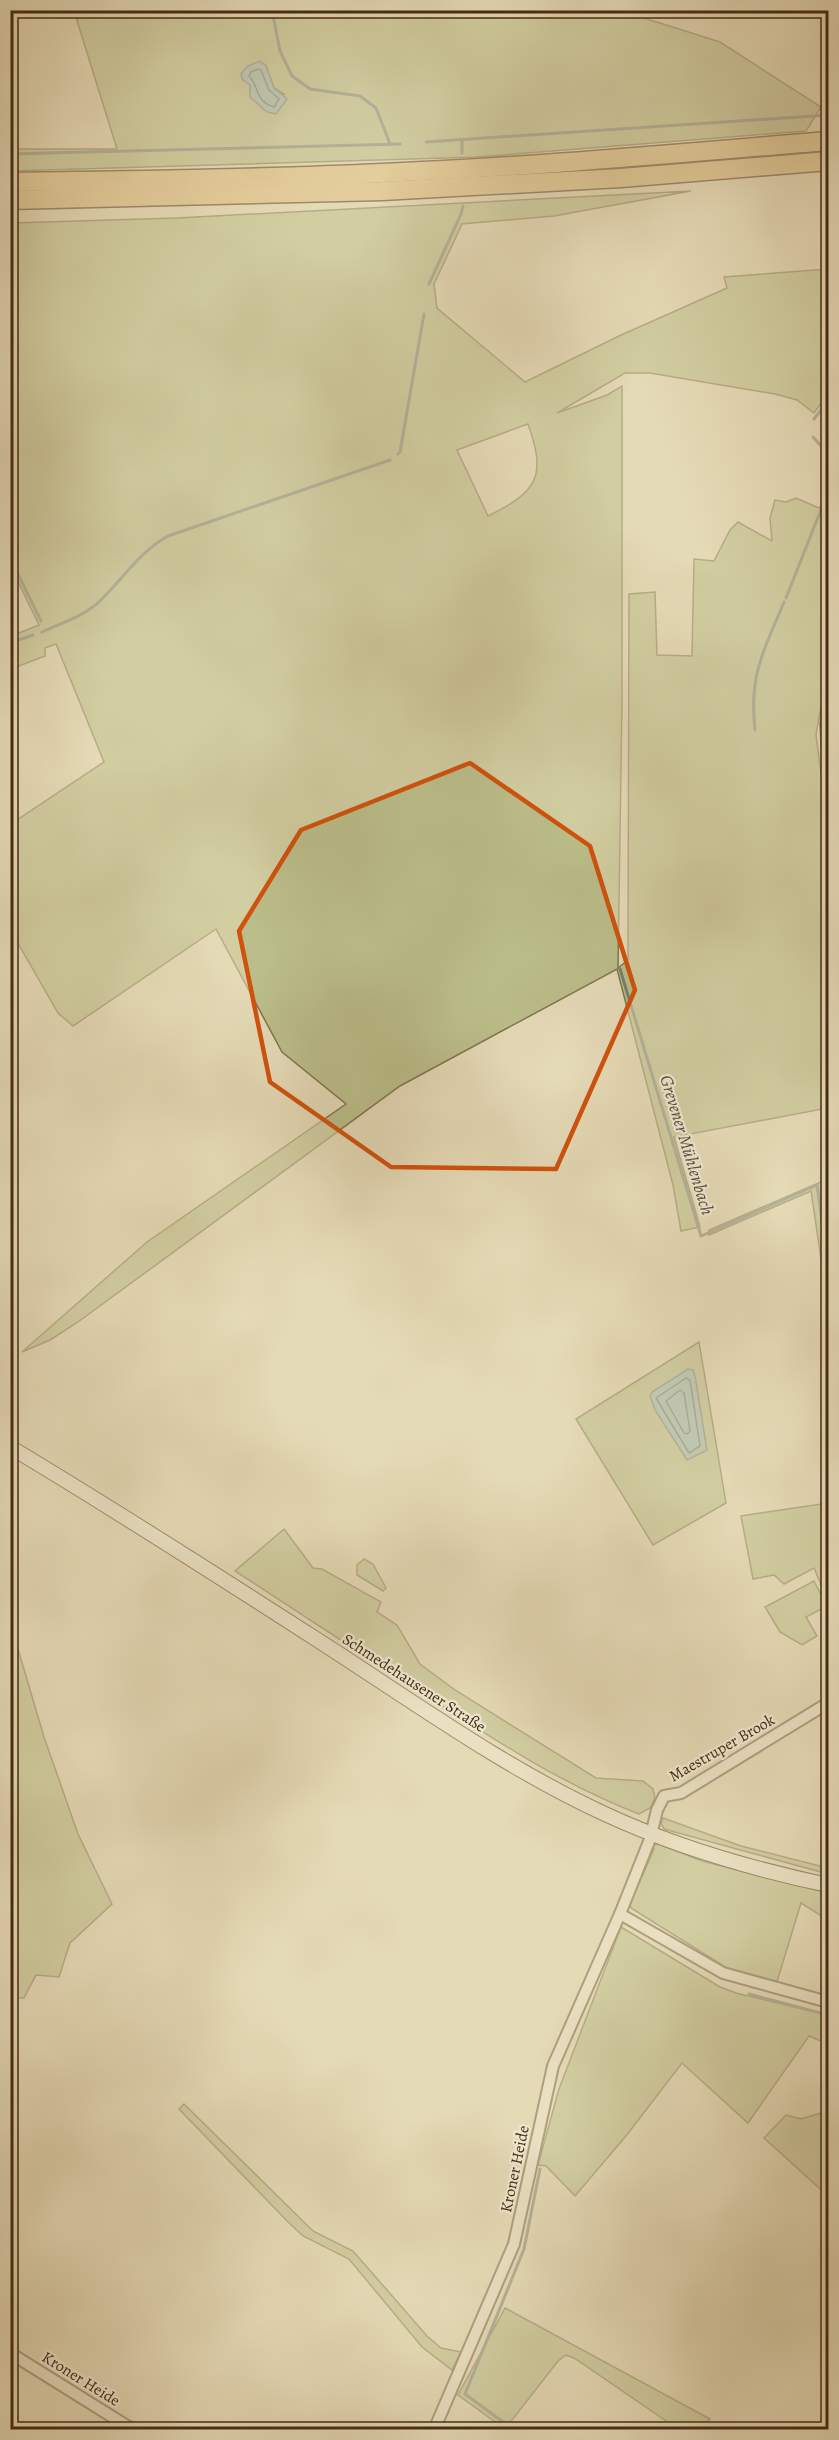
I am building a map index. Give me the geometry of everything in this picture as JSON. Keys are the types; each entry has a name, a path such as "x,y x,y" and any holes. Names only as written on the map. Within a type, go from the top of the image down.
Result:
{"highway":[{"path":"431,180 593,160 828,141"},
{"path":"10,200 170,198 431,180 621,178 828,161"},
{"path":"10,182 406,181"}],"main road":[{"name":"Schmedehausener Straße","path":"10,1447 122,1514 500,1757 576,1800 651,1834 729,1860 828,1885"}],"street":[{"path":"828,707 826,724 828,755"},
{"name":"Maestruper Brook","path":"651,1834 664,1796 681,1793 828,1703"},
{"name":"Kroner Heide","path":"434,2430 514,2244 553,2066 620,1914 651,1834"},
{"path":"620,1914 723,1973 828,2002"},
{"name":"Kroner Heide","path":"10,2353 136,2430"}],"highlighted area":[{"path":"470,763 590,846 635,990 556,1169 391,1167 270,1082 239,931 301,830"}],"green space":[{"path":"74,11 622,11 720,42 821,107 806,131 477,157 11,171 10,149 117,149","holes":["266,66 274,88 284,94 251,97 250,85"]},
{"path":"691,191 554,216 462,224 434,284 437,308 525,382 619,336 727,288 724,277 828,269 828,394 814,413 797,400 775,394 650,373 625,373 557,413 607,395 622,386 622,702 618,968 628,960 629,594 655,592 657,655 692,656 694,559 714,561 730,530 738,522 772,541 770,518 775,500 786,502 796,498 819,508 828,499 828,664 816,735 828,824 828,1108 674,1137 700,1227 681,1231 673,1185 617,969 400,1086 78,1322 50,1340 22,1352 147,1242 346,1104 282,1052 216,929 73,1026 58,1013 11,931 11,824 104,762 56,644 45,648 45,656 11,669 11,636 39,625 11,567 11,223 177,218","holes":["528,424 537,457 534,481 518,499 488,516 457,450"]},
{"path":"828,1179 828,1187 823,1190 828,1224 828,1305 811,1191 709,1235 709,1230"},
{"path":"699,1342 726,1503 653,1545 576,1419"},
{"path":"828,1503 828,1601 814,1568 784,1584 774,1575 753,1579 741,1516"},
{"path":"284,1529 313,1568 322,1569 381,1602 377,1612 397,1625 420,1664 455,1690 596,1778 643,1781 653,1789 655,1798 650,1808 639,1814 554,1774 499,1742 235,1571"},
{"path":"364,1559 373,1564 386,1588 383,1591 357,1575 357,1565"},
{"path":"814,1581 827,1606 806,1617 817,1636 802,1645 780,1632 765,1607"},
{"path":"10,1622 44,1737 78,1834 112,1904 70,1943 59,1977 36,1975 24,1998 10,1998"},
{"path":"663,1818 741,1846 828,1868 828,1874 664,1829 661,1824"},
{"path":"658,1844 702,1861 828,1893 828,1920 801,1903 776,1985 730,1970 631,1908 630,1904 654,1849 652,1848"},
{"path":"621,1927 720,1987 828,2015 828,2044 809,2036 748,2123 682,2063 626,2136 575,2196 546,2166 538,2165 559,2089"},
{"path":"184,2104 313,2231 353,2251 427,2336 441,2348 461,2352 452,2370 422,2347 349,2259 303,2236 288,2222 179,2109"},
{"path":"828,2111 828,2196 764,2138 786,2115 801,2119"},
{"path":"505,2308 710,2419 699,2429 678,2429 574,2358 566,2355 558,2361 505,2429 458,2395"}],"water":[{"path":"260,61 266,66 274,88 287,99 276,114 267,112 250,97 250,85 242,79 241,74 248,66"},
{"path":"688,1369 693,1370 695,1376 707,1450 687,1460 655,1410 650,1396 652,1392"}],"waterway":[{"path":"272,10 280,51 292,76 310,89 360,96 376,108 390,144"},
{"path":"426,142 828,115"},
{"path":"462,141 462,153"},
{"path":"10,154 400,144"},
{"path":"429,284 463,206"},
{"path":"398,454 424,314"},
{"path":"814,419 828,401"},
{"path":"813,437 828,454"},
{"path":"42,632 93,607 148,550 168,536 390,460"},
{"path":"786,598 828,492"},
{"path":"10,558 41,621"},
{"path":"755,730 754,700 757,672 784,602"},
{"path":"10,643 33,635"},
{"name":"Grevener Mühlenbach","path":"620,969 701,1236 817,1185 828,1263"},
{"path":"749,1994 828,2015"},
{"path":"514,2430 465,2394 524,2249 540,2169"}]}
